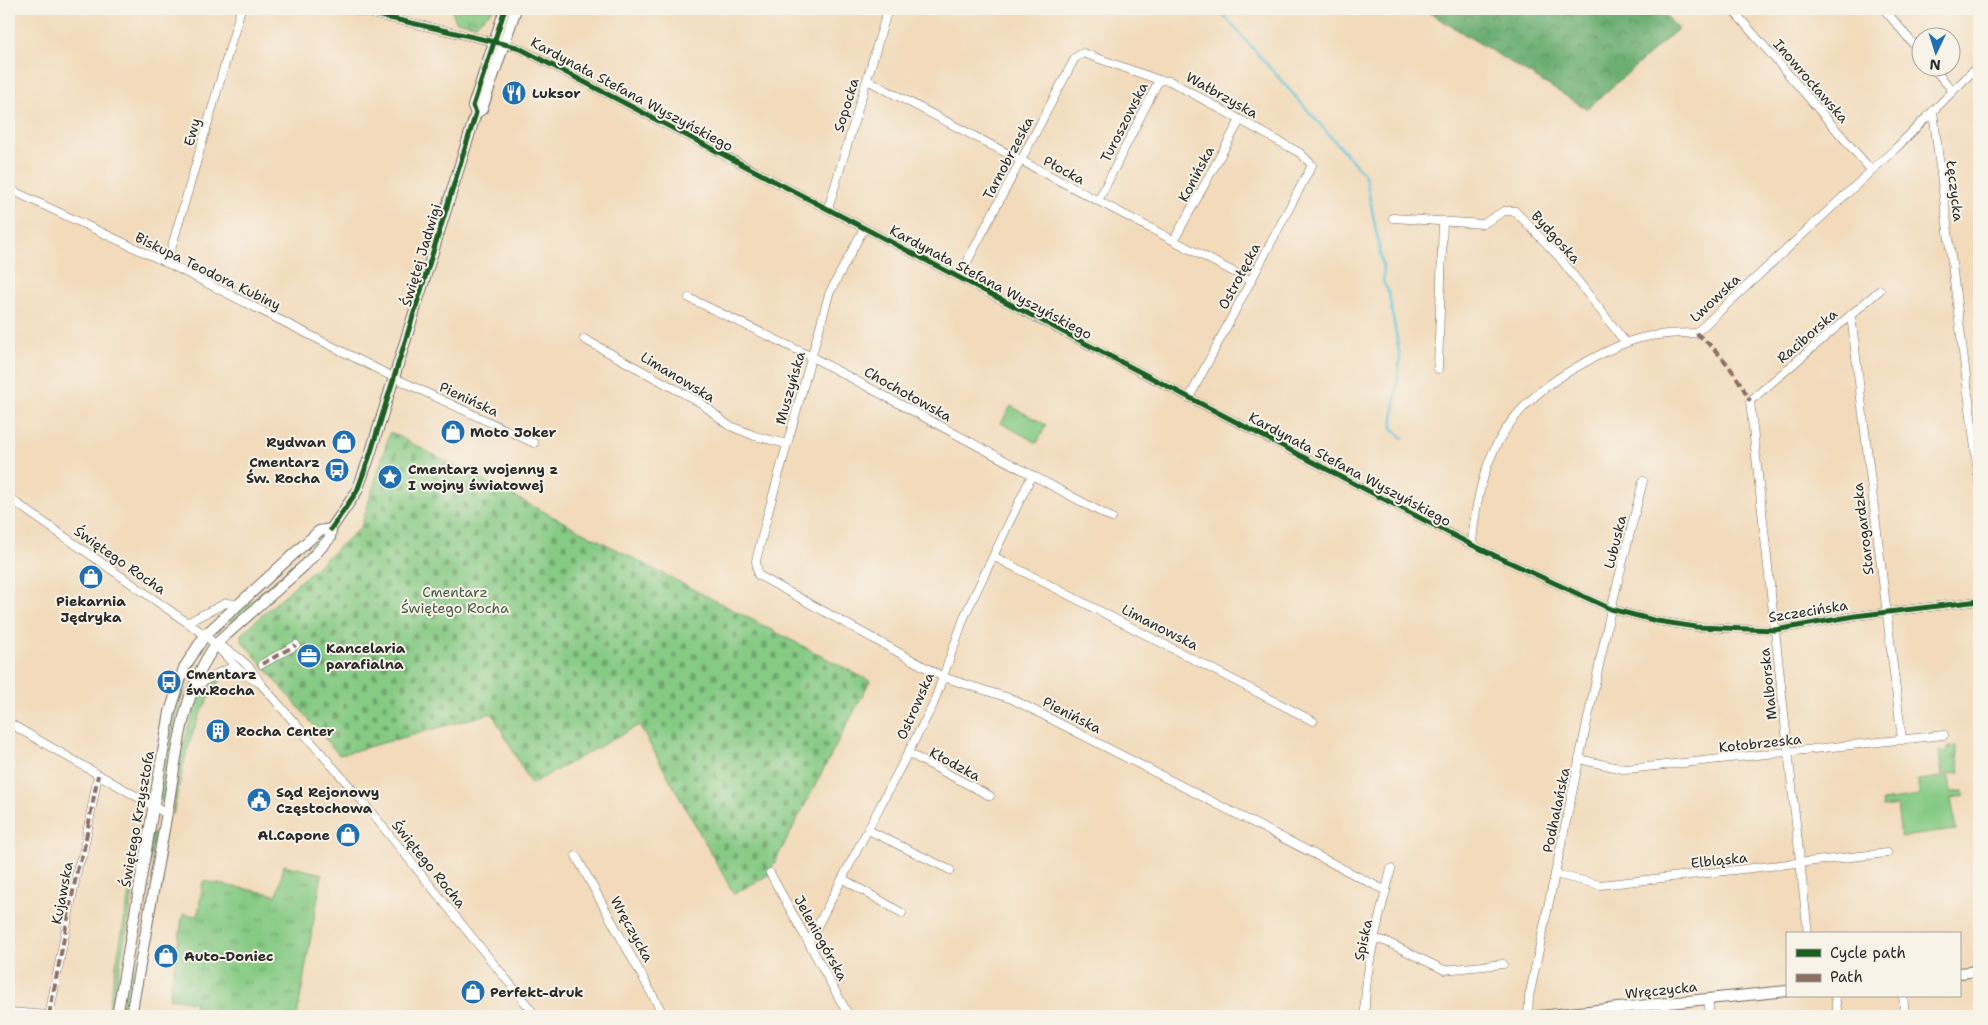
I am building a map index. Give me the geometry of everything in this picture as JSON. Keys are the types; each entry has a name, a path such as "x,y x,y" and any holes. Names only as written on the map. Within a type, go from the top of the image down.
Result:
{"main road":[{"name":"Świętej Jadwigi","path":"499,42 505,9"},
{"name":"Świętej Jadwigi","path":"216,644 321,549 330,538 331,530 340,519 361,482 395,378 476,113 473,106 499,42 516,9"},
{"path":"205,635 319,531 331,530"},
{"name":"Świętego Krzysztofa","path":"117,1016 170,712 177,684 194,650 205,635"},
{"name":"Świętego Krzysztofa","path":"131,1016 182,728 192,687 206,657 216,644"},
{"path":"1960,973 1977,971"},
{"name":"Wręczycka","path":"1539,1016 1786,991"}],"street":[{"name":"Ewy","path":"167,263 240,9"},
{"name":"Kardynała Stefana Wyszyńskiego","path":"350,9 517,46 1472,545 1611,609"},
{"name":"Sopocka","path":"828,209 888,9"},
{"name":"Inowrocławska","path":"1732,9 1871,170"},
{"path":"1884,9 1910,40"},
{"name":"Wałbrzyska","path":"1083,53 1159,80 1170,81 1300,153 1312,165"},
{"name":"Tarnobrzeska","path":"959,277 1075,58 1083,53"},
{"name":"Lwowska","path":"1472,545 1478,500 1494,448 1515,414 1531,397 1559,376 1625,342 1660,333 1696,333 1871,170 1979,65"},
{"path":"1942,78 1953,91"},
{"name":"Płocka","path":"867,80 1251,281"},
{"name":"Turoszowska","path":"1098,201 1159,80"},
{"name":"Łęczycka","path":"1932,112 1979,482"},
{"name":"Konińska","path":"1174,240 1240,120"},
{"name":"Ostrołęcka","path":"1189,398 1312,165"},
{"name":"Biskupa Teodora Kubiny","path":"9,189 167,263 395,378"},
{"name":"Bydgoska","path":"1393,218 1483,224 1504,211 1515,211 1560,258 1625,342"},
{"path":"1438,369 1443,221"},
{"name":"Muszyńska","path":"756,561 829,294 864,228"},
{"name":"Raciborska","path":"1750,401 1880,290"},
{"name":"Chochołowska","path":"689,298 812,357 1112,518"},
{"name":"Starogardzka","path":"1851,315 1902,740"},
{"name":"Limanowska","path":"584,339 700,403 728,425 755,436 787,444"},
{"name":"Pienińska","path":"395,378 534,443"},
{"name":"Malborska","path":"1750,401 1808,932"},
{"name":"Ostrowska","path":"809,942 933,704 965,616 995,557 1032,475"},
{"name":"Lubuska","path":"1611,609 1643,481"},
{"name":"Świętego Rocha","path":"9,498 188,622 216,644 237,655 255,673 260,683 334,768 536,1016"},
{"name":"Limanowska","path":"995,557 1313,721"},
{"name":"Pienińska","path":"756,561 758,575 771,584 943,677 1012,699 1386,892"},
{"name":"Szczecińska","path":"1611,609 1678,625 1719,629 1775,630 1855,616 1979,601"},
{"path":"188,622 226,603 238,604"},
{"name":"Podhalańska","path":"1528,1016 1529,997 1611,609"},
{"name":"Świętego Rocha","path":"216,644 226,658 236,667 250,679 260,683"},
{"path":"262,664 296,644"},
{"path":"192,687 204,683 212,675 223,669 236,667"},
{"path":"9,723 167,814"},
{"name":"Kołobrzeska","path":"1579,759 1630,769 1944,735"},
{"name":"Kłodzka","path":"908,753 990,796"},
{"name":"Kujawska","path":"49,1015 98,775"},
{"path":"868,830 950,870"},
{"name":"Elbląska","path":"1555,874 1600,885 1887,854"},
{"name":"Wręczycka","path":"576,856 664,1016"},
{"name":"Spiska","path":"1365,1016 1365,1003 1376,939 1391,869"},
{"name":"Jeleniogórska","path":"770,873 849,1016"},
{"path":"843,879 902,913"},
{"path":"1376,939 1387,942 1444,970 1503,964"},
{"path":"1835,998 1838,1016"},
{"path":"1903,998 1905,1016"},
{"path":"1708,999 1710,1016"},
{"path":"1664,1003 1665,1016"},
{"path":"9,1012 49,1015"}],"green space":[{"path":"451,9 494,9 475,25 456,21"},
{"path":"1423,9 1661,9 1678,29 1587,109"},
{"path":"1011,406 1046,425 1037,443 1001,423"},
{"name":"Cmentarz Świętego Rocha","path":"390,432 870,681 768,875 734,894 639,725 531,784 492,713 339,755 241,640 241,634 361,527"},
{"path":"325,531 329,533 311,552 232,623 229,621 289,568"},
{"path":"195,658 198,660 184,693 175,727 166,797 161,801 158,800 171,728 181,692"},
{"path":"221,673 224,676 203,708 190,742 173,815 181,756 192,717 199,700 209,685"},
{"path":"1956,746 1960,772 1942,775 1939,752 1947,751 1947,747"},
{"path":"1949,776 1951,792 1963,791 1964,796 1951,798 1956,830 1901,837 1897,805 1883,807 1882,801 1919,796 1918,780"},
{"path":"152,833 155,834 140,914 128,1006 126,1016 120,1016"},
{"path":"137,848 140,854 111,1016 107,1016"},
{"path":"284,865 322,874 297,1016 192,1016 195,1002 169,998 183,914 198,916 203,881 277,895"}],"waterway":[{"path":"1218,9 1366,178 1384,273 1383,281 1389,294 1400,358 1392,428 1403,438"}],"marked path":[{"path":"1696,333 1727,364 1750,401"},
{"path":"262,664 296,645"},
{"path":"49,1015 98,775"}],"cycle path":[{"path":"350,9 517,47 1472,545 1611,609 1657,621 1696,627 1775,630 1855,616 1979,601"},
{"path":"331,529 357,491 369,458 476,113 473,106 505,9"}],"place":[{"name":"Luksor","path":"514,93"},
{"name":"Moto Joker","path":"453,432"},
{"name":"Rydwan","path":"344,442"},
{"name":"Cmentarz Św. Rocha","path":"337,470"},
{"name":"Cmentarz wojenny z I wojny światowej","path":"390,477"},
{"name":"Piekarnia Jędryka","path":"91,577"},
{"name":"Kancelaria parafialna","path":"309,656"},
{"name":"Cmentarz św.Rocha","path":"169,682"},
{"name":"Rocha Center","path":"218,731"},
{"name":"Sąd Rejonowy Częstochowa","path":"259,800"},
{"name":"Al.Capone","path":"348,835"},
{"name":"Auto-Doniec","path":"166,956"},
{"name":"Perfekt-druk","path":"473,992"}]}
